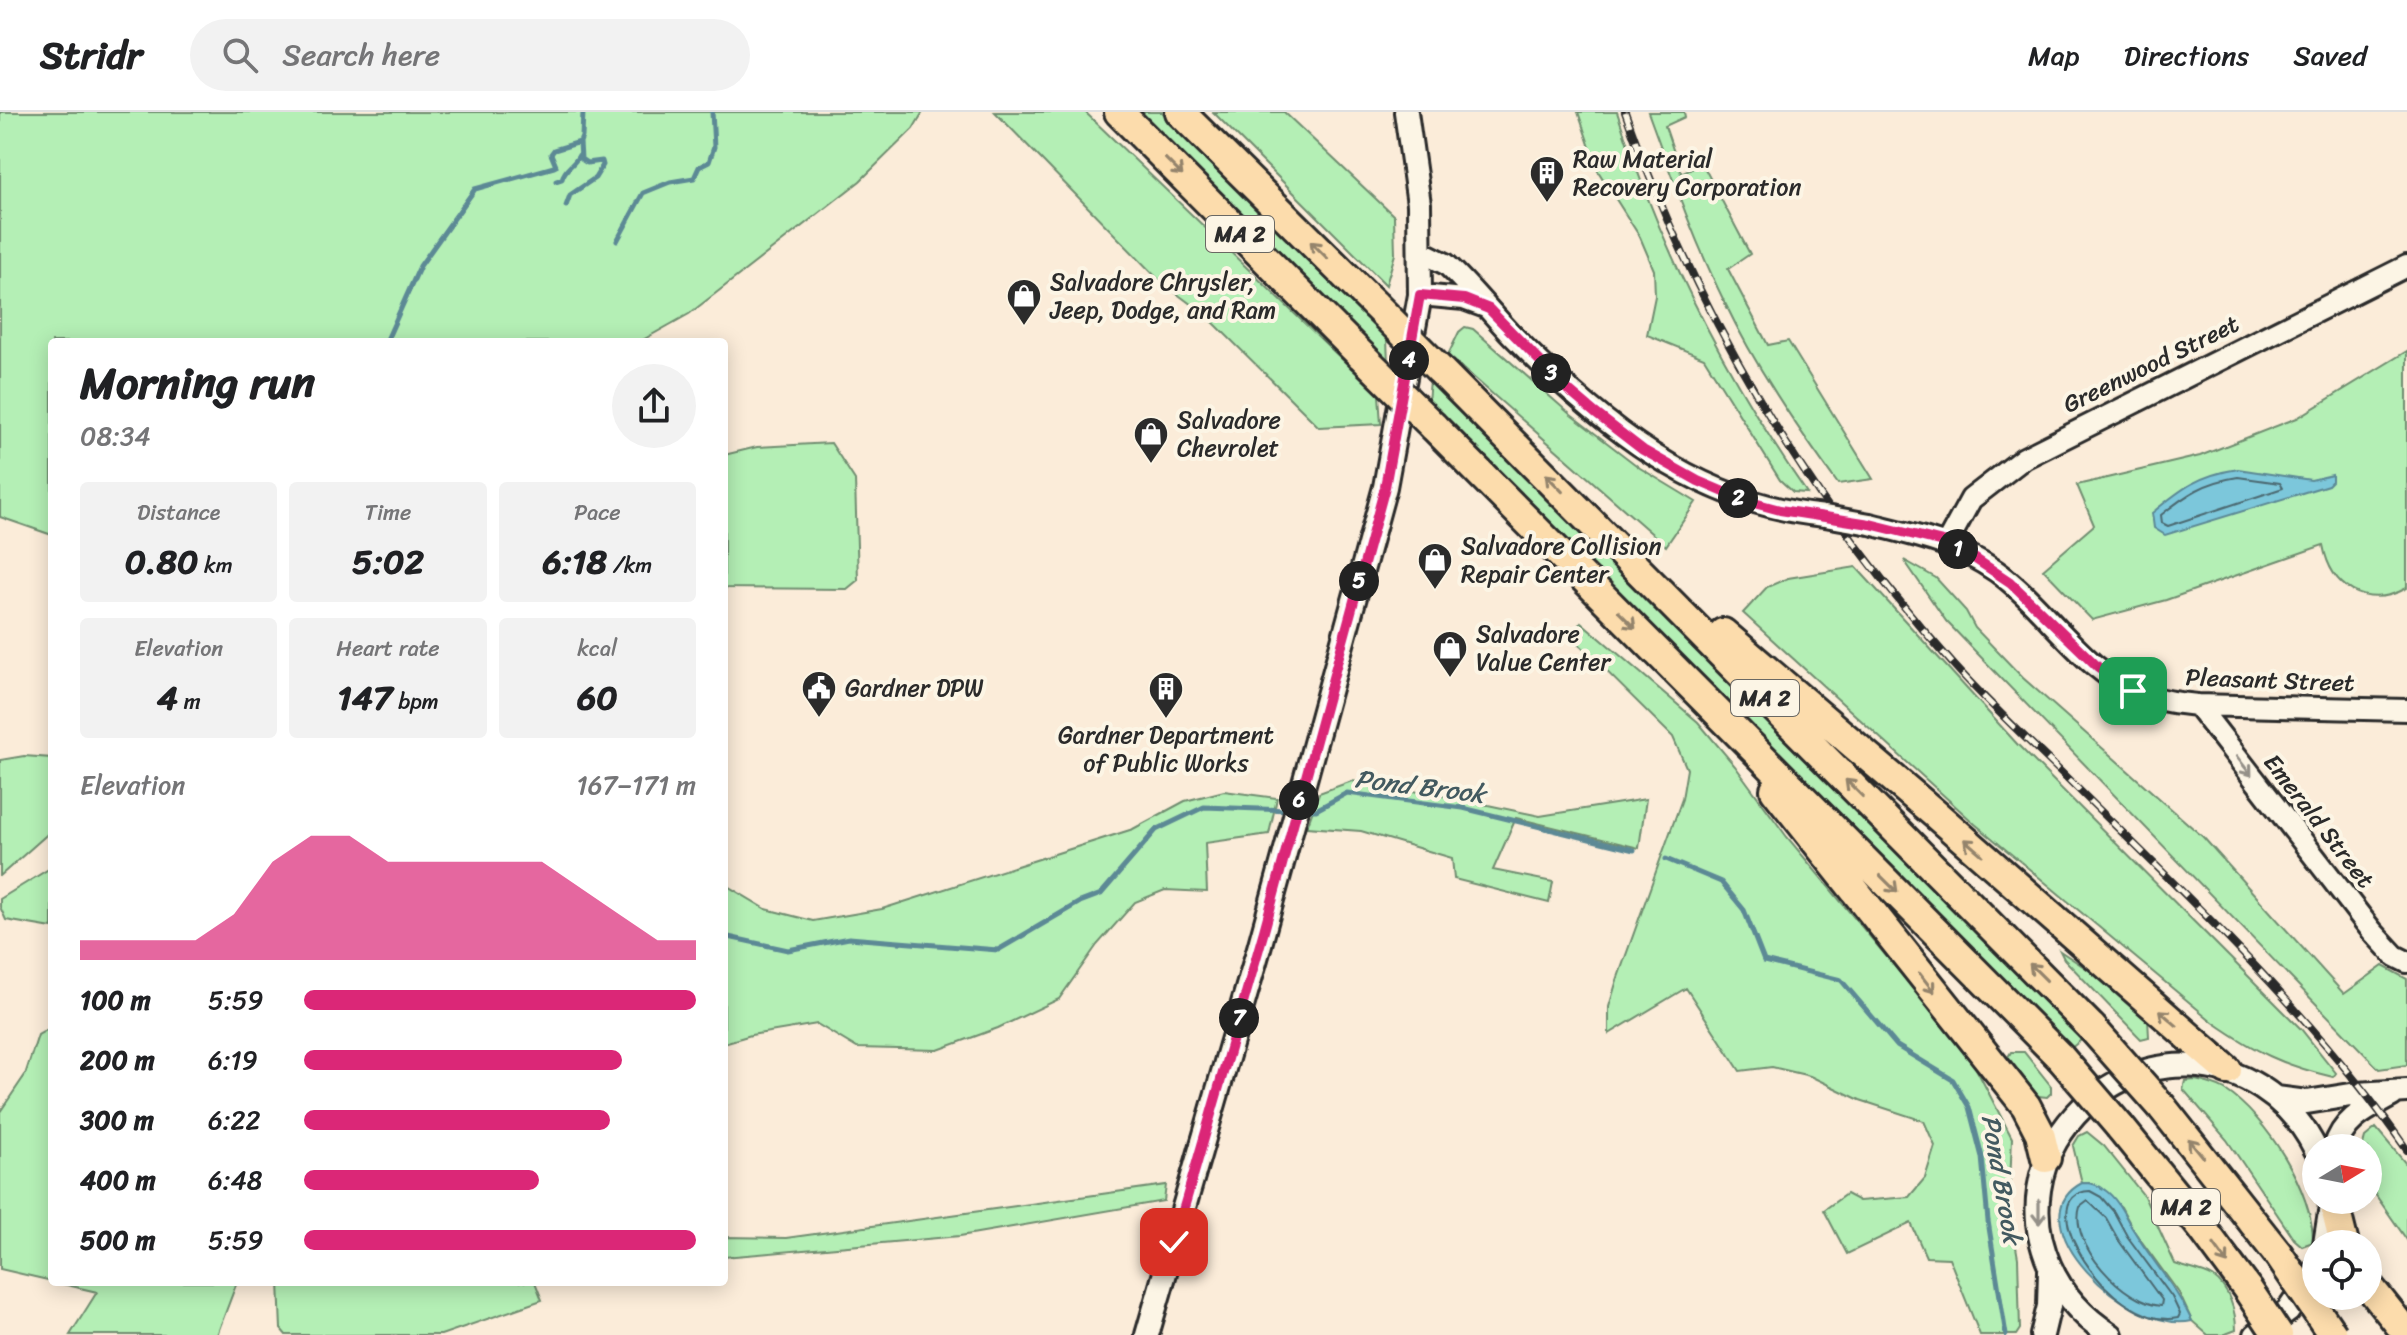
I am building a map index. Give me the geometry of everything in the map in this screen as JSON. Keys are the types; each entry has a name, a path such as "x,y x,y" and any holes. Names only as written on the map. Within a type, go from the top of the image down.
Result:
{"highway":[{"name":"MA 2","path":"1119,112 2060,1057 2202,1228 2278,1335"},
{"name":"MA 2","path":"1180,112 1590,520 2092,1028 2162,1107 2278,1254 2333,1335"},
{"path":"1590,520 1850,740 2227,1070"},
{"path":"1707,701 2026,1106 2038,1127 2046,1158"},
{"path":"2382,1303 2407,1334"}],"main road":[{"path":"1147,1335 1385,487 1420,295 1422,252 1419,204 1406,112"},
{"path":"2042,1335 2049,1306 2050,1271 2038,1218 2040,1184 2046,1158 2082,1107 2123,1079 2166,1066 2200,1066 2227,1070 2276,1098 2307,1134"},
{"path":"2276,1098 2307,1102 2357,1094 2402,1092"},
{"path":"2341,1134 2355,1116 2402,1092"},
{"path":"2050,1271 2081,1312 2111,1335"},
{"path":"2256,1335 2288,1311 2302,1290"}],"street":[{"name":"Pleasant Street","path":"1422,252 1446,264 1569,391 1620,433 1662,462 1743,500 1780,510 1870,524 1947,543 2010,582 2113,679 2149,696 2197,705 2407,710"},
{"name":"Greenwood Street","path":"1947,543 1971,499 1995,477 2024,458 2407,266"},
{"name":"Pleasant Street","path":"1420,295 1464,299 1489,309"},
{"name":"Emerald Street","path":"2197,705 2372,931 2395,956 2407,962"}],"green space":[{"path":"0,112 923,112 913,129 860,181 689,314 646,338 48,338 48,534 0,517"},
{"path":"995,112 1085,112 1379,395 1381,424 1319,427 1208,317 1160,281"},
{"path":"1138,112 1162,112 1387,339 1388,364"},
{"path":"1213,112 1284,112 1394,216 1395,254 1386,285"},
{"path":"1578,112 1617,112 1653,212 1698,310 1749,403 1807,493 1793,492 1780,480 1704,358 1647,335 1655,296 1654,270 1640,237 1598,171"},
{"path":"1648,112 1684,112 1685,117 1665,126 1681,173 1702,163 1750,254 1728,269 1768,345 1788,341 1873,479 1838,484 1763,372 1713,278"},
{"path":"1465,327 1473,329 1571,415 1640,468 1696,502 1666,546 1448,355 1459,332"},
{"path":"2407,351 2407,588 2378,597 2353,591 2334,573 2323,545 2166,600 2092,620 2043,569 2094,525 2077,485 2200,456 2297,418"},
{"path":"1430,380 2085,1037 2070,1049 1957,931 1428,402"},
{"path":"831,443 855,480 858,580 847,589 728,588 728,454 757,447"},
{"path":"1904,560 1936,578 1966,611 1975,628 2023,678 2203,837 2344,994 2383,966 2407,979 2407,1065 2379,1069 1946,621"},
{"path":"1856,567 2018,745 2301,1029 2336,1073 2333,1077 2270,1056 2213,1022 1975,824 1743,613 1767,587 1788,578"},
{"path":"1581,622 1698,722 1787,837 1970,1057 2012,1138 2009,1207 2018,1258 2020,1329 2016,1335 1980,1335 1949,1258 1926,1257 1911,1223 1847,1254 1824,1210 1846,1194 1859,1201 1909,1197 1925,1178 1935,1146 1924,1121 1860,1100 1810,1076 1772,1067 1740,1071 1686,988 1609,1034 1609,1007 1616,983 1682,799 1687,769 1673,737 1571,636"},
{"path":"24,756 48,758 48,834 0,876 0,760"},
{"path":"1352,781 1540,816 1646,799 1639,848 1516,818 1493,870 1553,882 1549,903 1454,879 1452,858 1361,831 1307,827 1319,793"},
{"path":"1224,791 1277,798 1269,834 1205,843 1207,892 1165,890 1135,902 1097,945 1059,999 998,1028 938,1050 857,1048 817,1024 728,1042 728,886 766,909 813,921 882,909 1133,829 1185,801"},
{"path":"48,869 48,927 6,920 0,899"},
{"path":"2060,951 2122,992 2148,1019 2149,1037 2141,1039 2064,959"},
{"path":"48,1029 48,1280 0,1269 0,1112 25,1075 38,1035"},
{"path":"2011,1052 2024,1052 2051,1086 2047,1097 2038,1096 2008,1057"},
{"path":"2195,1080 2225,1090 2241,1102 2271,1137 2285,1157 2302,1194 2302,1214 2309,1214 2311,1222 2312,1230 2302,1230 2302,1246 2294,1239 2227,1140 2183,1089 2185,1081"},
{"path":"2087,1132 2104,1146 2144,1196 2175,1264 2209,1275 2223,1287 2233,1308 2236,1330 2223,1335 2208,1335 2192,1321 2179,1293 2134,1231 2121,1207 2092,1183 2082,1183 2073,1146 2079,1136"},
{"path":"2382,1135 2407,1165 2407,1240 2382,1204"},
{"path":"1166,1185 1164,1201 960,1236 728,1257 728,1237 786,1238"},
{"path":"71,1286 235,1286 217,1335 70,1335 97,1292"},
{"path":"279,1286 537,1286 542,1300 441,1335 286,1335 281,1329"}],"water":[{"path":"2238,469 2311,480 2332,475 2332,481 2328,485 2165,535 2154,528 2152,513 2182,490 2212,475"},
{"path":"2082,1183 2099,1186 2114,1199 2179,1296 2192,1321 2166,1321 2138,1311 2111,1293 2087,1271 2069,1247 2061,1222 2064,1200"}],"waterway":[{"name":"Pond Brook","path":"388,338 420,266 475,189 556,166 551,154 554,150 580,142 583,112"},
{"path":"617,241 643,193 670,182 694,178 699,167 709,162 714,147 712,112"},
{"path":"566,206 570,195 595,178 603,165 602,161 587,163 581,159 580,142"},
{"path":"556,181 562,179 579,155"},
{"name":"Pond Brook","path":"1301,810 1316,810 1347,793 1463,808 1634,850"},
{"name":"Pond Brook","path":"728,937 788,950 849,938 998,950 1080,902 1101,894 1156,830 1204,807 1291,810"},
{"name":"Pond Brook","path":"1666,859 1721,882 1744,910 1764,961 1841,980 1897,1046 1953,1080 1969,1107 1982,1157 1988,1221 2006,1335"}],"railway":[{"path":"1625,112 1686,261 1722,333 1762,404 1851,538 1966,678 2245,955 2288,1002 2370,1099 2407,1150"}],"place":[{"name":"Raw Material Recovery Corporation","path":"1547,204"},
{"name":"Salvadore Chrysler, Jeep, Dodge, and Ram","path":"1024,327"},
{"name":"Salvadore Chevrolet","path":"1151,465"},
{"name":"Salvadore Collision Repair Center","path":"1435,591"},
{"name":"Salvadore Value Center","path":"1450,679"},
{"name":"Gardner DPW","path":"819,719"},
{"name":"Gardner Department of Public Works","path":"1166,720"}],"route":[{"path":"1174,1242 1264,931 1385,487 1420,295 1464,299 1489,309 1569,391 1595,413 1643,450 1698,481 1743,500 1780,510 1870,524 1947,543 2010,582 2098,667 2133,691"}]}
